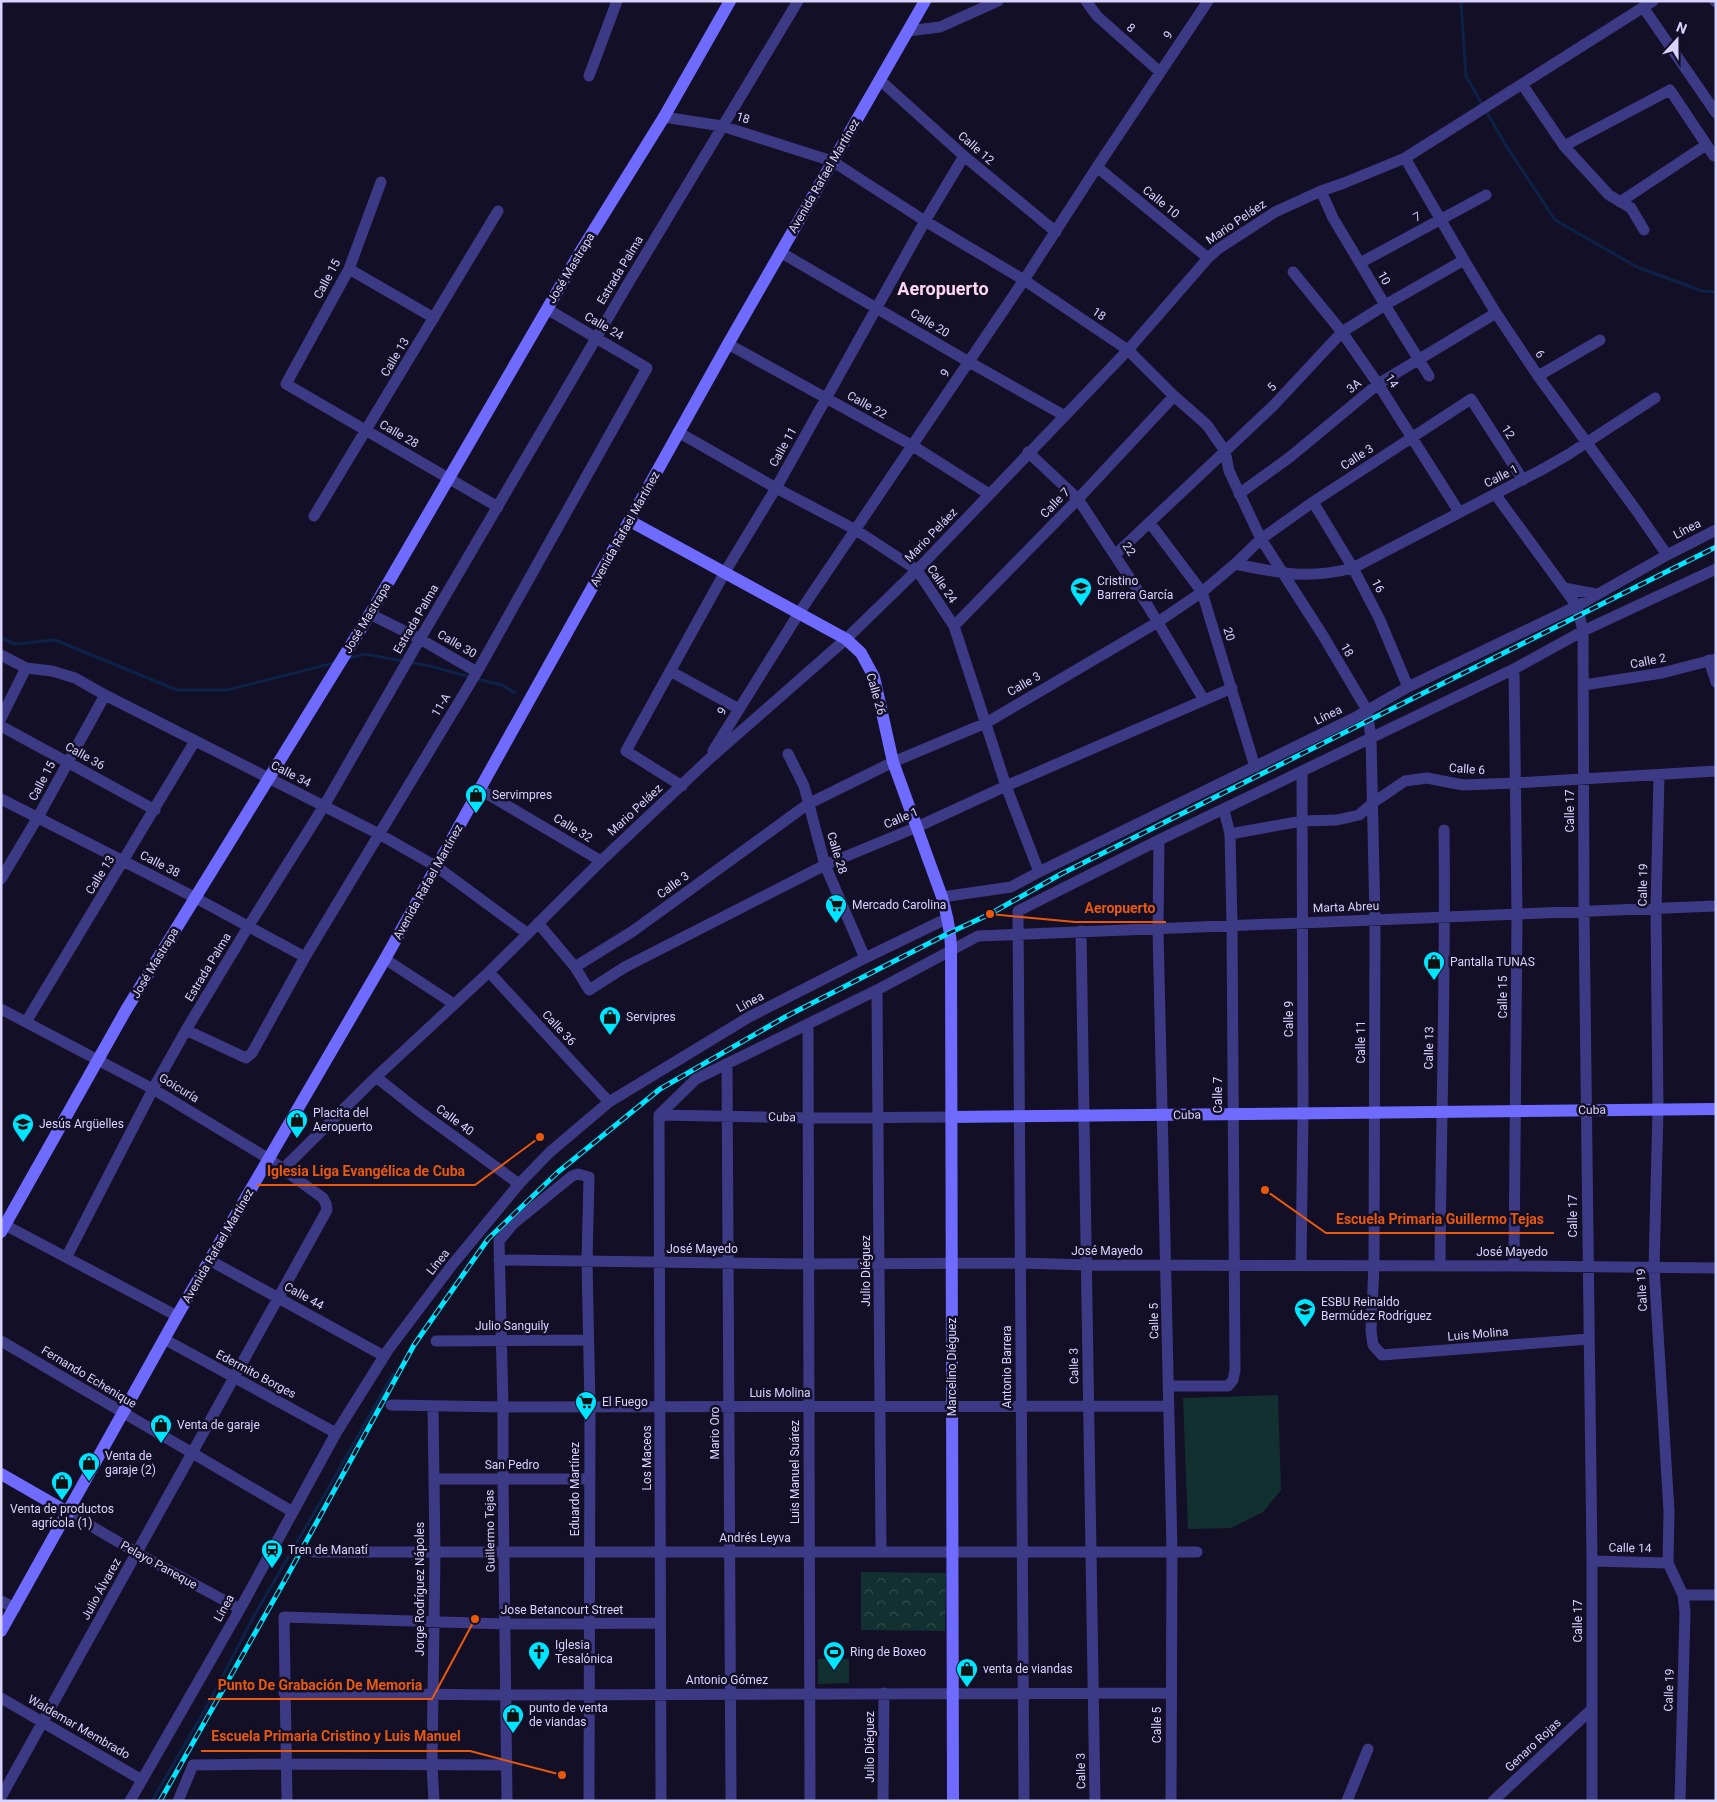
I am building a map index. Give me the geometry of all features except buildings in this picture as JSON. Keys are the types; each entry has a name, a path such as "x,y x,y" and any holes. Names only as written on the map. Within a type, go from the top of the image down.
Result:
{"street":[{"path":"589,76 617,1"},
{"name":"José Mastrapa","path":"3,1229 97,1059 194,897 370,614 579,254 664,117 730,1"},
{"name":"Estrada Palma","path":"67,1256 153,1089 186,1030 324,806 596,337 798,1"},
{"name":"Avenida Rafael Martínez","path":"1,1631 177,1316 211,1261 385,960 678,432 832,160 881,81 925,1"},
{"path":"908,31 940,27 998,1"},
{"name":"8","path":"1086,1 1097,16 1160,72"},
{"name":"9","path":"707,761 799,613 1024,280 1208,1"},
{"path":"1648,4 1716,113"},
{"name":"Mario Peláez","path":"282,1169 707,761 846,639 917,570 1028,452 1128,350 1218,249 1275,212 1321,191 1405,158 1648,4"},
{"name":"Calle 12","path":"881,81 964,156 1056,232"},
{"path":"1522,84 1564,146 1609,195 1630,208 1644,230"},
{"path":"1564,146 1670,90 1714,156"},
{"name":"18","path":"664,117 722,126 832,160 925,221 1024,280 1128,350 1174,396 1207,425 1225,451 1229,472 1261,539 1284,573 1367,710"},
{"path":"1620,202 1706,145"},
{"name":"Calle 11","path":"682,786 626,751 725,572 776,488 925,221 964,156"},
{"name":"6","path":"1405,158 1496,313 1538,376 1587,441 1666,555"},
{"name":"Calle 10","path":"1097,167 1208,258"},
{"name":"Calle 15","path":"286,384 349,269 381,182"},
{"name":"10","path":"1321,191 1360,263 1429,376"},
{"name":"7","path":"1360,263 1486,195"},
{"name":"Calle 13","path":"314,516 498,210"},
{"name":"Calle 20","path":"780,252 1065,416"},
{"name":"5","path":"1116,554 1273,406 1342,332 1464,260"},
{"path":"349,269 434,318"},
{"name":"14","path":"1293,272 1342,332 1378,384 1459,512"},
{"name":"Calle 24","path":"547,309 647,368"},
{"name":"3A","path":"1239,494 1290,457 1378,384 1496,313"},
{"path":"1538,376 1600,340"},
{"name":"Calle 22","path":"728,344 913,446 990,494"},
{"name":"11-A","path":"186,1030 246,1058 252,1053 305,957 477,672 647,368"},
{"name":"Calle 28","path":"286,384 498,508"},
{"name":"Calle 7","path":"954,626 1078,499 1174,396"},
{"name":"Calle 1","path":"1235,564 1301,575 1325,574 1353,568 1523,480 1569,454 1655,398"},
{"name":"Calle 3","path":"575,967 633,931 808,804 893,762 986,722 1158,622 1202,592 1261,539 1313,502 1471,399"},
{"name":"12","path":"1471,399 1523,480"},
{"name":"Calle 24","path":"678,432 776,488 856,530 917,570 954,626 1006,786 1039,872"},
{"name":"22","path":"1028,452 1078,499 1116,554 1204,700"},
{"path":"1496,494 1577,606 1583,631"},
{"name":"16","path":"1313,502 1353,568 1379,618 1408,687"},
{"name":"Calle 26","path":"630,521 846,639 861,653 874,677 893,762 942,897 951,932"},
{"name":"20","path":"1150,522 1202,592 1255,767"},
{"name":"Línea","path":"942,897 1011,888 1039,872 1354,718 1408,687 1577,606 1666,555 1716,530"},
{"path":"1018,934 1018,911 1159,840 1302,773 1514,669 1583,631 1712,570 1716,582"},
{"path":"1564,588 1596,594"},
{"name":"Calle 30","path":"370,614 420,639 477,672"},
{"name":"Calle 17","path":"1583,631 1587,1266 1592,1561 1592,1801"},
{"name":"Calle 34","path":"1,654 24,672 52,672 75,678 379,834 437,867 528,934"},
{"path":"1713,660 1716,682"},
{"name":"Calle 2","path":"1584,685 1662,673 1713,660"},
{"name":"Calle 15","path":"1514,669 1518,914 1514,1266"},
{"path":"670,671 739,709"},
{"path":"1,718 24,672"},
{"name":"Calle 1","path":"575,967 589,990 625,967 825,865 917,827 1006,786 1232,688"},
{"name":"Calle 15","path":"1,879 38,817 105,695"},
{"name":"Calle 11","path":"1367,710 1372,738 1374,802 1373,1345"},
{"name":"Calle 36","path":"1,726 155,810"},
{"name":"Calle 13","path":"26,1022 125,861 195,741"},
{"name":"Calle 28","path":"788,754 804,786 825,865 865,958"},
{"name":"Calle 6","path":"1230,834 1302,821 1337,820 1359,815 1374,802 1405,782 1427,778 1463,784 1515,783 1716,771"},
{"name":"Calle 9","path":"1301,1265 1304,1114 1302,773"},
{"name":"Calle 19","path":"1659,775 1656,909 1658,1110 1654,1268 1669,1511 1668,1563 1683,1594 1685,1612 1680,1801"},
{"name":"Calle 32","path":"479,789 601,861"},
{"name":"Calle 38","path":"1,799 125,861 305,957"},
{"name":"Calle 7","path":"1168,1386 1228,1386 1233,1380 1235,1370 1232,925 1230,834 1224,810"},
{"name":"Calle 13","path":"1440,1266 1445,917 1444,830"},
{"name":"Calle 5","path":"1159,840 1158,929 1172,1552 1171,1801"},
{"name":"Marta Abreu","path":"951,950 978,936 1716,906"},
{"name":"Línea","path":"130,1801 240,1609 336,1433 384,1356 452,1265 519,1184 550,1152 608,1102 750,1017 948,918"},
{"path":"538,923 575,967"},
{"name":"Calle 3","path":"1081,931 1095,1801"},
{"name":"Marcelino Diéguez","path":"951,932 953,1801"},
{"name":"Antonio Barrera","path":"1018,934 1024,1801"},
{"path":"659,1115 696,1079 877,990 951,950"},
{"path":"385,960 454,1004"},
{"name":"Calle 36","path":"489,972 608,1102"},
{"name":"Julio Diéguez","path":"877,990 881,1552"},
{"name":"Goicuría","path":"1,1009 153,1089 269,1159 323,1198 327,1210"},
{"name":"Luis Manuel Suárez","path":"808,1024 810,1801"},
{"name":"Mario Oro","path":"727,1065 731,1801"},
{"name":"Calle 40","path":"376,1077 419,1112 519,1184"},
{"name":"Cuba","path":"659,1115 878,1118 1716,1109"},
{"name":"Los Maceos","path":"659,1115 661,1801"},
{"name":"Eduardo Martínez","path":"499,1260 499,1241 513,1224 572,1176 578,1174 589,1177 587,1261 590,1407 589,1801"},
{"name":"Julio Álvarez","path":"1,1797 327,1210"},
{"path":"3,1229 67,1256 177,1316"},
{"name":"José Mayedo","path":"499,1260 809,1264 1020,1263 1087,1265 1716,1268"},
{"name":"Guillermo Tejas","path":"499,1260 504,1407 503,1479 508,1801"},
{"name":"Calle 44","path":"211,1261 384,1356"},
{"name":"Edermito Borges","path":"164,1339 336,1433"},
{"name":"Luis Molina","path":"1373,1345 1382,1355 1589,1339"},
{"name":"Julio Sanguily","path":"436,1340 588,1340"},
{"name":"Fernando Echenique","path":"1,1341 122,1414 293,1512"},
{"name":"Luis Molina","path":"391,1405 433,1407 1169,1406"},
{"name":"Jorge Rodríguez Nápoles","path":"433,1407 434,1623 432,1765 434,1801"},
{"name":"Pelayo Paneque","path":"1,1474 137,1554 240,1609"},
{"name":"San Pedro","path":"434,1479 589,1479"},
{"name":"Andrés Leyva","path":"313,1552 1197,1552"},
{"name":"Calle 14","path":"1592,1561 1668,1563"},
{"path":"1683,1594 1716,1595"},
{"path":"1,1601 14,1608"},
{"name":"Jose Betancourt Street","path":"284,1693 284,1617 434,1623 660,1623"},
{"path":"284,1693 287,1801"},
{"name":"Antonio Gómez","path":"284,1693 1171,1693"},
{"name":"Julio Diéguez","path":"883,1801 884,1694"},
{"name":"Waldemar Membrado","path":"1,1698 142,1780"},
{"name":"Genaro Rojas","path":"1493,1801 1592,1709"},
{"path":"1347,1801 1368,1749"},
{"path":"178,1801 193,1765 507,1765"}],"green space":[{"path":"1278,1395 1281,1490 1263,1512 1231,1528 1188,1529 1183,1398"},
{"path":"861,1572 946,1573 945,1631 861,1630"},
{"name":"Ring de Boxeo","path":"818,1659 849,1659 849,1683 818,1684"}],"waterway":[{"path":"1461,1 1466,76 1505,144 1555,220 1637,267 1702,291 1716,292"},
{"path":"1,638 15,644 55,640 177,690 227,690 334,663"},
{"path":"347,659 365,654 430,666 470,677"},
{"path":"477,679 502,685 515,693"},
{"path":"152,1801 206,1708 255,1614 393,1374"}],"railway":[{"path":"160,1801 285,1580 414,1345 488,1239 558,1172 660,1089 785,1017 990,914 1061,874 1716,547"}],"place":[{"name":"Cristino Barrera García","path":"1081,607"},
{"name":"Servimpres","path":"476,814"},
{"name":"Aeropuerto","path":"990,914"},
{"name":"Mercado Carolina","path":"836,924"},
{"name":"Pantalla TUNAS","path":"1434,981"},
{"name":"Servipres","path":"610,1036"},
{"name":"Iglesia Liga Evangélica de Cuba","path":"540,1137"},
{"name":"Placita del Aeropuerto","path":"297,1139"},
{"name":"Jesús Argüelles","path":"23,1143"},
{"name":"Escuela Primaria Guillermo Tejas","path":"1265,1190"},
{"name":"ESBU Reinaldo Bermúdez Rodríguez","path":"1305,1328"},
{"name":"El Fuego","path":"586,1421"},
{"name":"Venta de garaje","path":"161,1444"},
{"name":"Venta de garaje (2)","path":"89,1482"},
{"name":"Venta de productos agrícola (1)","path":"62,1501"},
{"name":"Tren de Manatí","path":"272,1569"},
{"name":"Punto De Grabación De Memoria","path":"475,1619"},
{"name":"Iglesia Tesalónica","path":"539,1671"},
{"name":"Ring de Boxeo","path":"834,1671"},
{"name":"venta de viandas","path":"967,1688"},
{"name":"punto de venta de viandas","path":"513,1734"},
{"name":"Escuela Primaria Cristino y Luis Manuel","path":"562,1775"}],"district":[{"name":"Aeropuerto","path":"943,288"}]}
